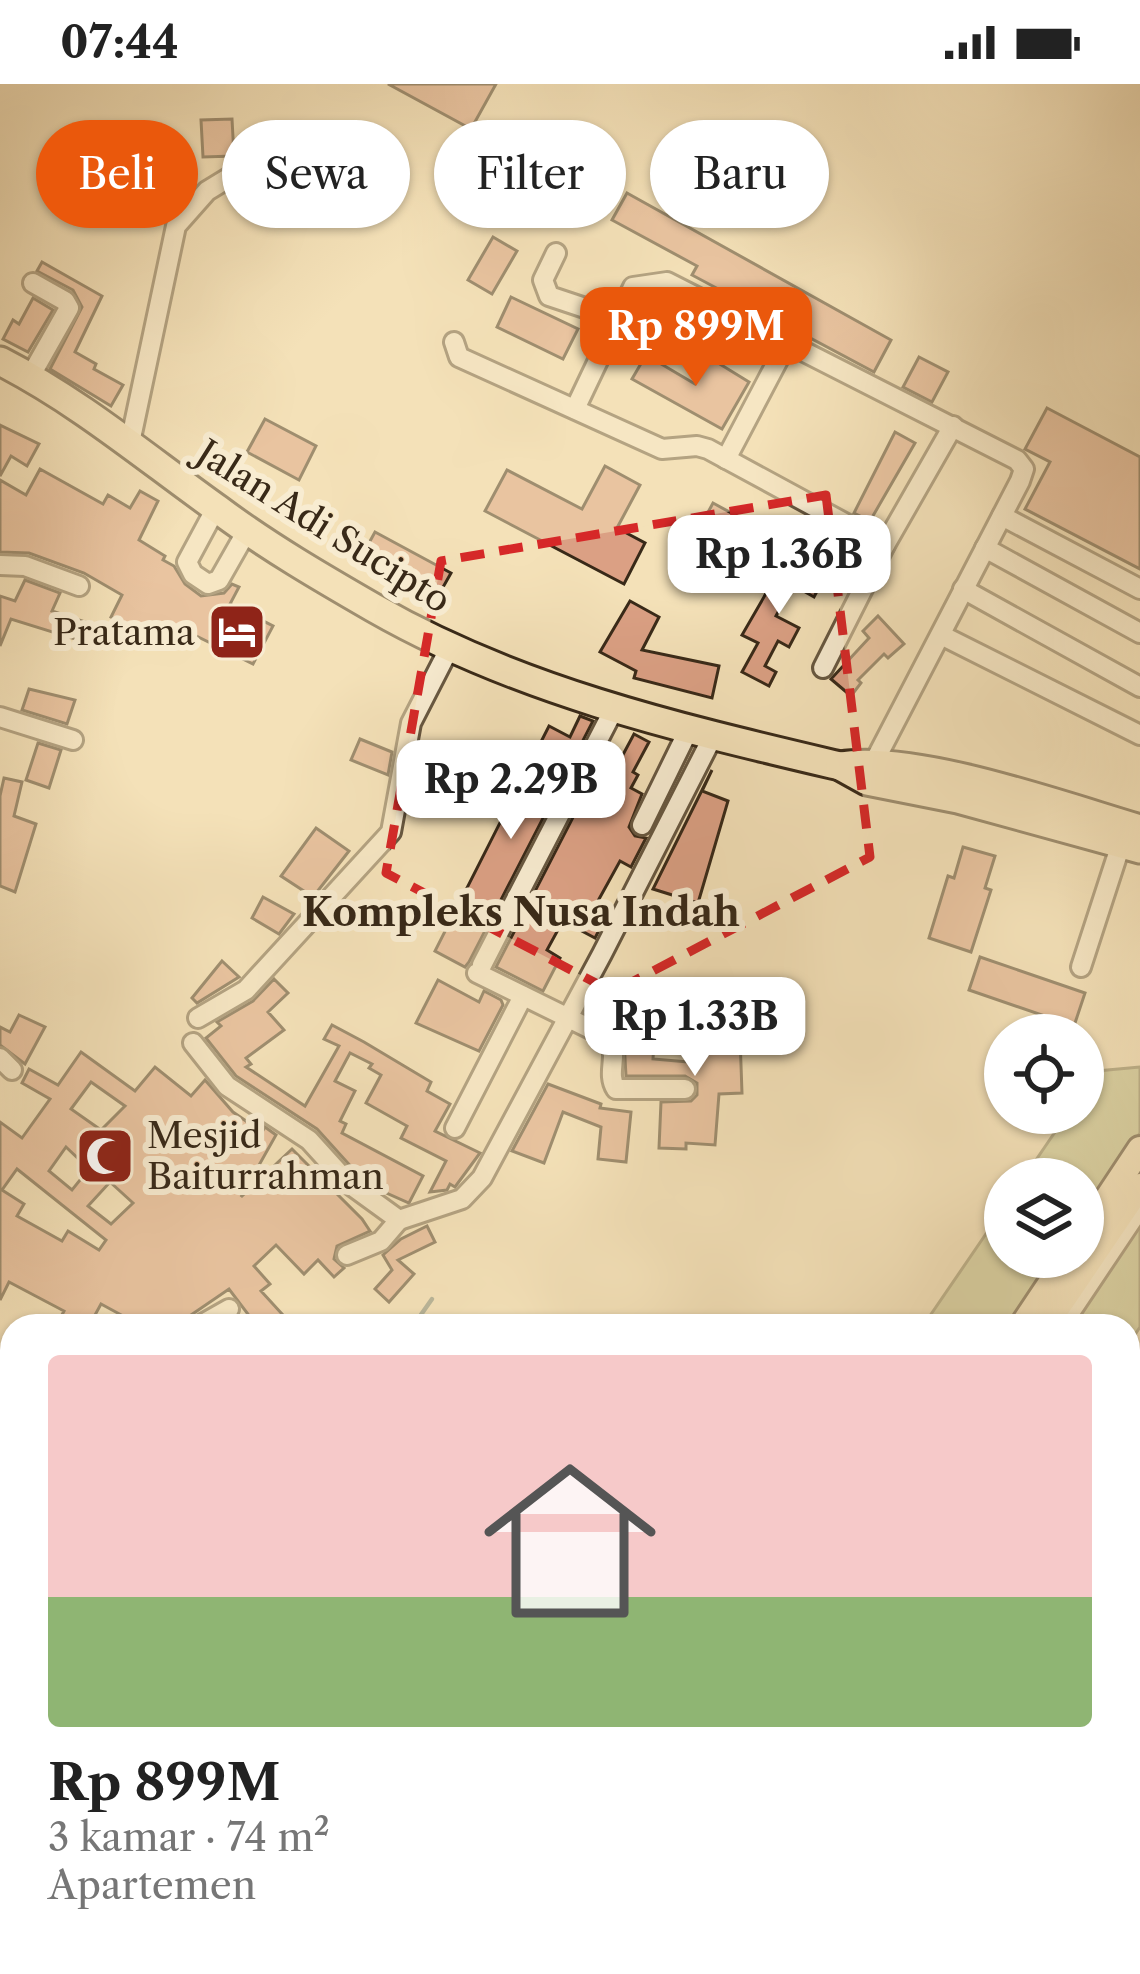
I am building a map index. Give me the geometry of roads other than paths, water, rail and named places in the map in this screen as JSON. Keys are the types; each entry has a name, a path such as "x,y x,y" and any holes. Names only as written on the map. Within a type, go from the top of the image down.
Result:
{"highway":[{"name":"Jalan Adi Sucipto","path":"1,364 30,377 130,443 216,508 375,609 609,719 840,766 1030,797 1134,841"}],"main road":[{"path":"1104,1203 1140,1149"},
{"path":"1053,1314 1140,1186"},
{"path":"1030,1314 1054,1278"}],"street":[{"path":"130,443 176,226 207,191 222,182"},
{"path":"556,253 543,280 549,296 617,319"},
{"path":"575,409 633,287 667,282 1017,460 1024,469 1002,516 869,771"},
{"path":"30,377 69,308 33,283"},
{"path":"726,459 788,341"},
{"path":"454,342 459,357 662,449 697,446 885,545"},
{"path":"823,668 952,426"},
{"path":"216,508 187,562 193,574 208,584 219,580 248,529"},
{"path":"1002,516 1140,589"},
{"path":"985,548 1140,633"},
{"path":"0,565 25,566 79,586"},
{"path":"963,590 1140,687"},
{"path":"941,635 1140,735"},
{"path":"198,1018 246,990 391,832 411,723 450,646"},
{"path":"0,716 74,740"},
{"path":"609,719 480,969 612,1041 611,1082 616,1089 685,1089"},
{"path":"642,825 700,734"},
{"path":"347,1255 385,1239 399,1220 463,1199 473,1191 567,1019 700,734"},
{"path":"1081,967 1134,841"},
{"path":"455,1128 523,996"},
{"path":"193,1043 227,1086 309,1140 348,1183 399,1220"},
{"path":"1069,1314 1140,1208"},
{"path":"220,1314 229,1309"}],"waterway":[{"path":"421,1314 432,1299"}],"place":[{"name":"Pratama","path":"237,632"},
{"name":"Mesjid Baiturrahman","path":"105,1156"}],"district":[{"name":"Kompleks Nusa Indah","path":"521,912"}]}
